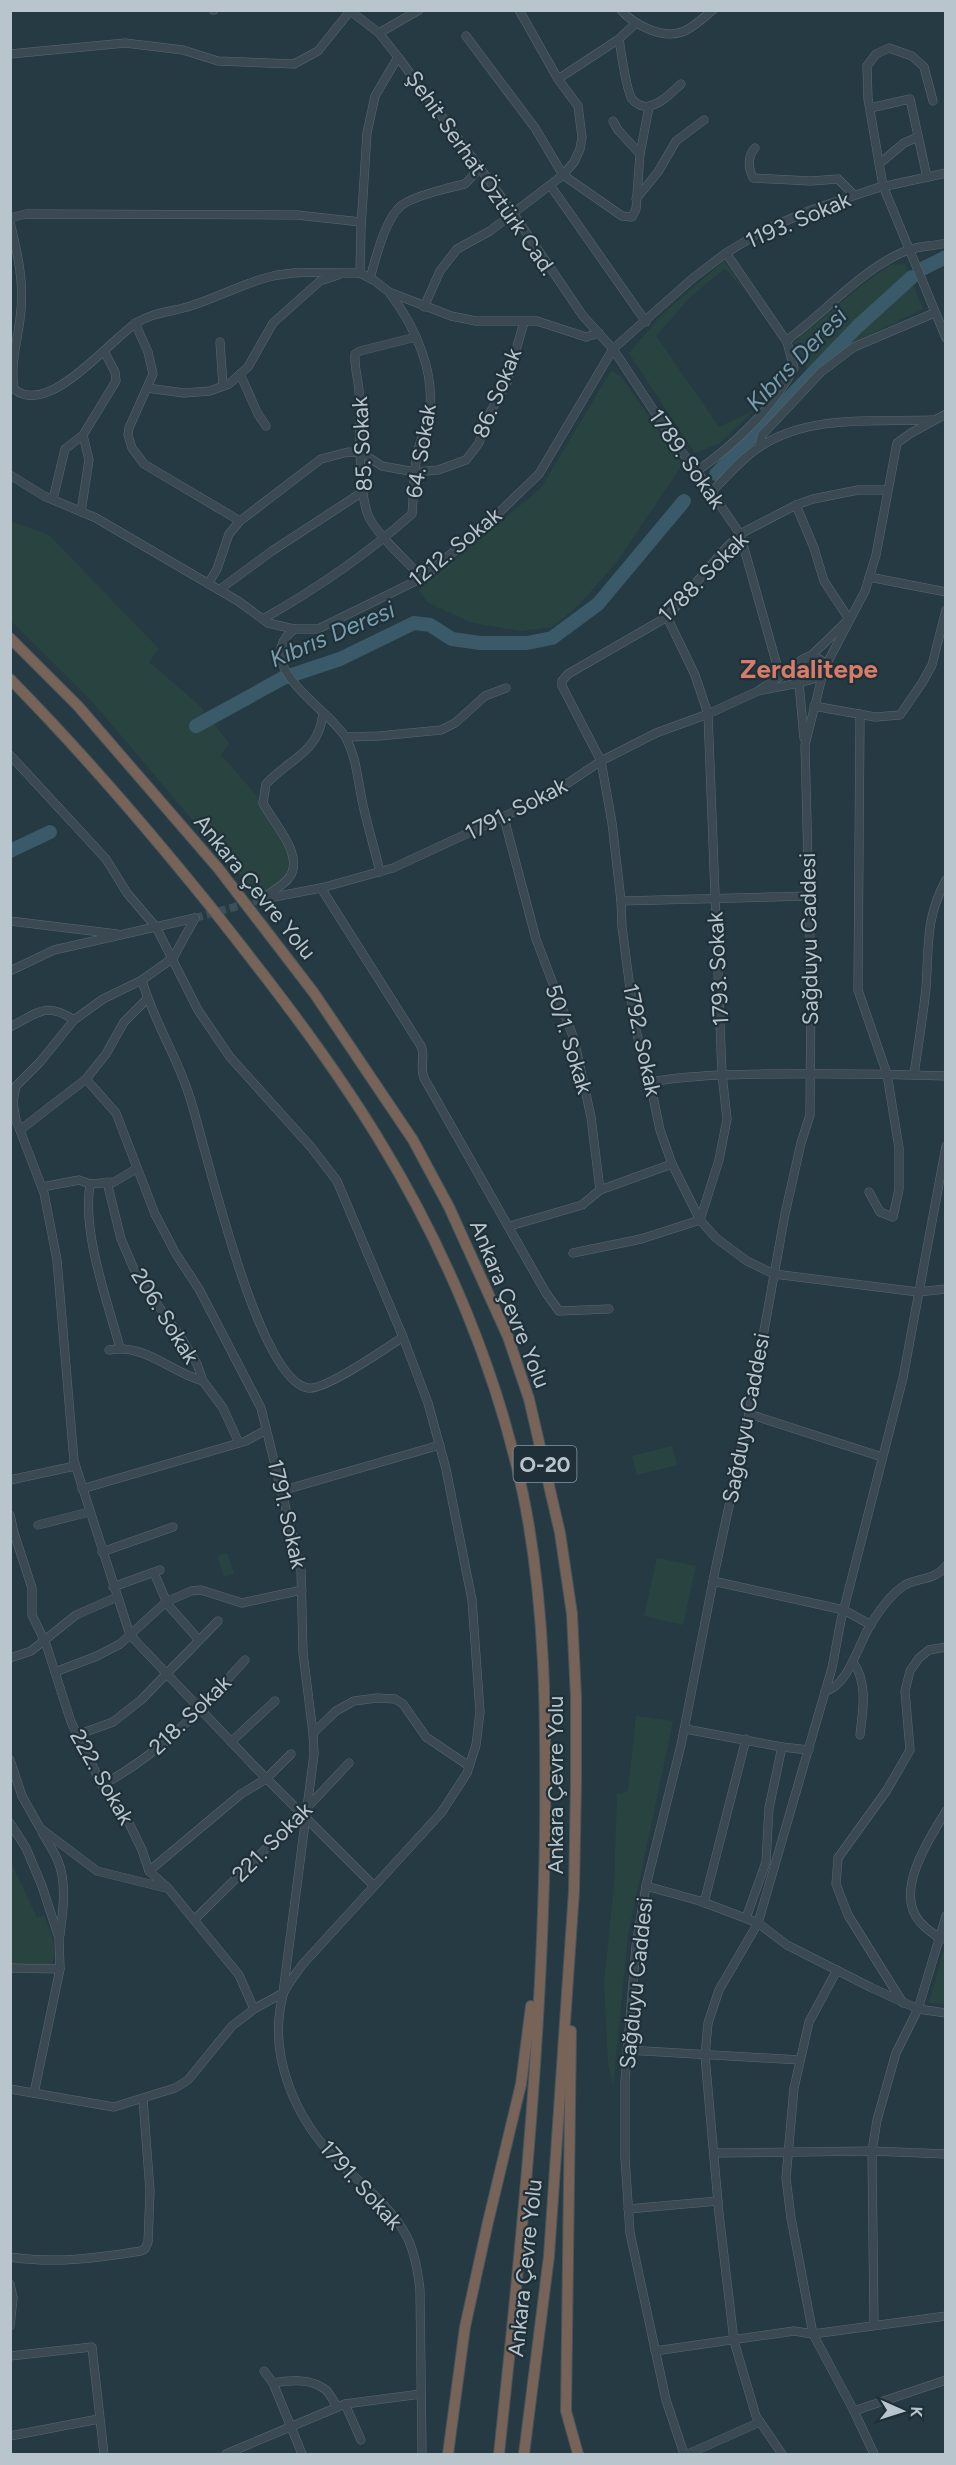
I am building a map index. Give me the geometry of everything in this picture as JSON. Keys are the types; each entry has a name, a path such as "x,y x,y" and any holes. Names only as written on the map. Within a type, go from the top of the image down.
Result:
{"highway":[{"name":"Ankara Çevre Yolu","path":"10,638 78,706 218,868 314,993 413,1140 449,1207 508,1337 529,1399 560,1533 572,1614 576,1698 574,1891 549,2256 524,2454"},
{"name":"Ankara Çevre Yolu","path":"10,679 52,721 125,804 259,968 381,1143 452,1278 480,1348 503,1419 522,1492 536,1574 544,1646 546,1718 543,1913 522,2238 499,2454"},
{"path":"574,1891 566,2411 578,2454"},
{"path":"448,2454 468,2315 522,2084 543,1913"}],"street":[{"path":"379,33 419,10"},
{"path":"424,307 441,271 457,249 490,231 563,175 574,162 582,136 578,106 558,79 519,10"},
{"path":"621,10 636,23 671,34 683,32 713,10"},
{"path":"10,54 125,43 183,50 218,62 294,64 318,51 350,11"},
{"name":"Şehit Serhat Öztürk Cad.","path":"350,11 379,33 398,57 513,213 557,280 613,349"},
{"path":"558,79 619,39 636,23"},
{"path":"466,36 535,128 563,175 622,216 632,217 636,209 640,154 649,106"},
{"path":"619,39 622,64 632,99 642,106 649,106 663,99 681,84"},
{"path":"933,101 924,68 912,56 889,48 876,54 867,66 870,108 883,186 945,339"},
{"path":"360,273 367,133 375,96 398,57"},
{"path":"870,108 910,99 927,177"},
{"path":"636,199 658,172 676,141 704,120"},
{"path":"613,122 640,154"},
{"path":"879,164 904,143 918,137"},
{"path":"755,148 750,154 748,168 753,178 811,181 838,179 854,195"},
{"path":"370,278 390,222 402,205 465,184 479,169"},
{"name":"1193. Sokak","path":"613,349 693,278 726,253 762,231 810,210 854,195 883,186 945,173"},
{"path":"550,185 646,322"},
{"path":"10,218 26,214 297,214 361,222"},
{"path":"10,222 22,270 20,318 12,378 14,389 24,394 50,392 104,351 135,323 188,307 270,277 360,273 389,292 451,316 476,321 537,321 586,337 599,333"},
{"path":"787,342 831,302 860,280 909,250 945,243"},
{"path":"697,471 725,451 785,386 794,368 787,342 726,253"},
{"path":"147,388 184,393 210,392 223,386 248,367 273,323 298,299 320,281 345,273"},
{"name":"64. Sokak","path":"263,619 305,596 386,537 412,514 418,449 428,419 431,397 416,337 406,314 389,292"},
{"path":"759,446 762,435 821,372 854,347 932,314"},
{"name":"86. Sokak","path":"362,453 382,466 415,472 438,471 466,460 479,443 486,420 507,382 524,322"},
{"path":"135,323 148,352 153,375 129,428 128,435 132,448 144,464 240,521"},
{"name":"85. Sokak","path":"416,337 369,348 355,354 364,491 369,516 422,578"},
{"path":"220,342 223,386"},
{"name":"1789. Sokak","path":"613,349 677,446 740,534 780,676"},
{"name":"1212. Sokak","path":"10,475 81,512 219,590 268,623 294,629 318,629 422,578 487,524 539,474 613,349"},
{"path":"53,499 65,449 83,435 116,381 115,372 104,351"},
{"path":"240,374 266,426"},
{"name":"Sağduyu Caddesi","path":"686,2454 666,2400 630,2233 625,2158 625,2081 636,1946 646,1886 685,1729 713,1581 749,1414 774,1274 801,1143 810,1115 812,1073 805,745 824,669 865,591 897,443 910,433 945,414"},
{"path":"710,493 759,446 796,431 832,421 933,420"},
{"path":"81,512 88,460 83,435"},
{"path":"208,584 217,569 229,534 240,521 321,459 348,452 362,453"},
{"name":"1788. Sokak","path":"602,761 564,693 562,681 574,670 667,617 740,534 796,505 813,499 858,490 887,490"},
{"path":"219,590 272,551 364,491"},
{"path":"758,691 812,655 849,619 824,581 814,548 796,505"},
{"path":"869,577 945,592"},
{"path":"814,706 888,717 900,715 932,665 945,610"},
{"name":"1793. Sokak","path":"667,617 695,675 708,714 722,1074 727,1119 719,1160 700,1220"},
{"path":"294,629 284,637 281,643 284,666 294,683 346,737 357,772 365,815 380,872"},
{"path":"758,691 817,678 824,669 824,662 812,655"},
{"path":"794,666 793,673 800,683 805,745"},
{"path":"346,737 441,730 455,723 485,696 506,688"},
{"name":"1791. Sokak","path":"323,713 319,734 313,743 266,784 263,803 287,841 294,867 288,879 263,899 321,888 380,872 504,818 550,795 602,761 656,733 708,714 758,691"},
{"path":"860,714 858,990 887,1074 899,1148 899,1189 893,1216 880,1212 869,1192"},
{"name":"1791. Sokak","path":"10,756 106,859 128,893 156,927 198,1010 230,1057 311,1146 337,1181 404,1336 428,1403 440,1445 466,1561 479,1677 480,1712 476,1745 467,1773 441,1814 302,1965 283,1993"},
{"name":"1792. Sokak","path":"602,761 635,1027 660,1130 672,1164 700,1220 716,1238 747,1261 774,1274 918,1292 945,1289"},
{"name":"50/1. Sokak","path":"504,818 536,939 574,1039 591,1117 600,1190"},
{"path":"914,1075 926,988 926,944 938,893 945,880"},
{"path":"321,888 421,1046 424,1052 421,1064 424,1078 546,1293 559,1311 609,1309"},
{"path":"621,901 807,896"},
{"path":"10,971 54,950 195,918 173,958 142,980 103,999 74,1020 40,1062 16,1086 13,1102 20,1131 42,1187 57,1260 75,1466 88,1512 130,1635 266,1779 304,1814 374,1886"},
{"path":"10,921 121,935"},
{"path":"142,980 147,999 190,1097 234,1258 258,1317 290,1380 306,1388 318,1388 351,1371 404,1336"},
{"path":"20,1131 87,1079 106,1054 124,1022 147,999"},
{"path":"10,1027 47,1009 60,1011 74,1020"},
{"path":"650,1082 689,1075 722,1074 812,1073 945,1076"},
{"name":"1791. Sokak","path":"87,1079 116,1113 155,1214 176,1254 200,1289 261,1408 301,1570 303,1653 314,1733 314,1754 304,1814 278,2022 282,2062 300,2110 315,2135 393,2216 410,2244 417,2266 420,2290 422,2454"},
{"path":"782,2454 756,2416 734,2341 705,2056 708,2023 719,1990 758,1923 825,1691 903,1378 945,1146"},
{"path":"510,1226 582,1205 600,1190 672,1164"},
{"path":"42,1187 80,1180 90,1184 114,1182 136,1169"},
{"name":"206. Sokak","path":"107,1182 121,1239 136,1276 182,1339 197,1364 203,1381 223,1408 239,1443"},
{"path":"90,1184 89,1219 96,1258 120,1348"},
{"path":"573,1253 641,1239 700,1220"},
{"path":"109,1350 120,1348 154,1357 183,1374 203,1381"},
{"path":"749,1414 882,1457"},
{"path":"82,1489 239,1443 266,1430"},
{"path":"281,1491 440,1445"},
{"path":"10,1480 75,1466"},
{"path":"38,1525 88,1512"},
{"name":"222. Sokak","path":"10,1515 16,1543 32,1588 32,1615 44,1640 70,1722 102,1785 128,1821 149,1871 168,1888 239,1975 254,2009"},
{"path":"102,1552 173,1527"},
{"path":"825,1691 834,1687 853,1662 871,1624 903,1586 938,1575 945,1566"},
{"path":"113,1587 157,1571 166,1602 199,1640"},
{"path":"713,1581 844,1610 871,1624"},
{"path":"55,1672 97,1656 120,1644 166,1602 194,1590 242,1603 302,1590"},
{"path":"10,1658 31,1651 76,1615 117,1597"},
{"path":"77,1736 113,1722 141,1700 218,1621"},
{"path":"903,2003 848,1915 836,1884 838,1858 887,1790 910,1750 905,1691 910,1671 919,1658 929,1650 945,1647"},
{"name":"218. Sokak","path":"102,1785 150,1756 177,1734 245,1660"},
{"path":"853,1662 862,1684 863,1706 860,1735"},
{"path":"314,1733 336,1711 354,1701 377,1698 395,1699 403,1704 426,1737 469,1766"},
{"path":"231,1742 275,1701"},
{"path":"685,1729 809,1750"},
{"path":"705,1903 746,1739"},
{"path":"746,1918 766,1862 770,1808 782,1747"},
{"path":"149,1871 241,1794 266,1779 291,1754"},
{"path":"10,1760 22,1796 58,1862 62,1882 60,1969 34,2093"},
{"name":"221. Sokak","path":"195,1920 304,1814 349,1763"},
{"path":"943,1939 922,1924 914,1911 911,1892 916,1865 922,1849 945,1811"},
{"path":"10,1822 26,1848 42,1886 59,1938"},
{"path":"40,1828 96,1871 168,1888"},
{"path":"646,1886 705,1903 758,1923 787,1945 903,2003 918,2009 945,2013"},
{"path":"874,2325 872,2151 877,2120 896,2053 918,2009 943,1939 945,1916"},
{"path":"10,1968 60,1969"},
{"path":"837,1970 809,2022 794,2088 786,2178 813,2334 874,2454"},
{"path":"10,2089 114,2107 175,2088 188,2080 232,2026 254,2009 283,1993"},
{"path":"627,2050 800,2060"},
{"path":"10,2257 64,2261 138,2252 145,2248 150,2191 143,2099"},
{"path":"715,2153 872,2151 945,2154"},
{"path":"628,2209 718,2201"},
{"path":"10,2284 13,2298 10,2326"},
{"path":"655,2351 794,2331 813,2334 945,2316"},
{"path":"10,2356 92,2346 104,2454"},
{"path":"264,2371 273,2383 302,2454"},
{"path":"273,2383 291,2380 307,2382 326,2390 341,2405 361,2440"},
{"path":"854,2411 945,2380"},
{"path":"226,2454 341,2405 421,2394"},
{"path":"10,2436 99,2419"},
{"path":"686,2454 760,2422"}],"green space":[{"path":"724,261 749,296 725,268 689,298 656,336 719,427 753,411 720,443 695,453 629,353 664,313"},
{"path":"905,264 923,309 836,354 804,382 800,378 807,368 795,350 794,342 890,265"},
{"path":"611,371 621,376 682,465 616,563 579,605 552,627 521,631 473,623 428,603 419,590 541,488"},
{"path":"10,521 49,535 159,649 149,662 200,706 229,743 221,755 263,803 293,856 288,879 257,896 91,700 11,621"},
{"path":"672,1446 677,1465 637,1475 632,1456"},
{"path":"227,1553 234,1574 224,1577 217,1556"},
{"path":"657,1558 696,1566 683,1625 644,1616"},
{"path":"636,1716 673,1721 628,1935 613,2086 608,2062 604,1983 614,1887 617,1795 628,1791"},
{"path":"10,1860 37,1918 44,1915 54,1947 50,1966 11,1965"},
{"path":"944,1949 945,2004 929,2003"}],"waterway":[{"name":"Kıbrıs Deresi","path":"922,269 946,257"},
{"name":"Kıbrıs Deresi","path":"716,474 857,327 912,277"},
{"name":"Kıbrıs Deresi","path":"196,726 283,678 340,659 414,623 430,625 452,639 480,643 527,643 552,638 598,604 684,501"},
{"name":"Kıbrıs Deresi","path":"10,851 50,832"}],"tunnel":[{"path":"195,918 263,899"}],"district":[{"name":"Zerdalitepe","path":"809,669"}]}
